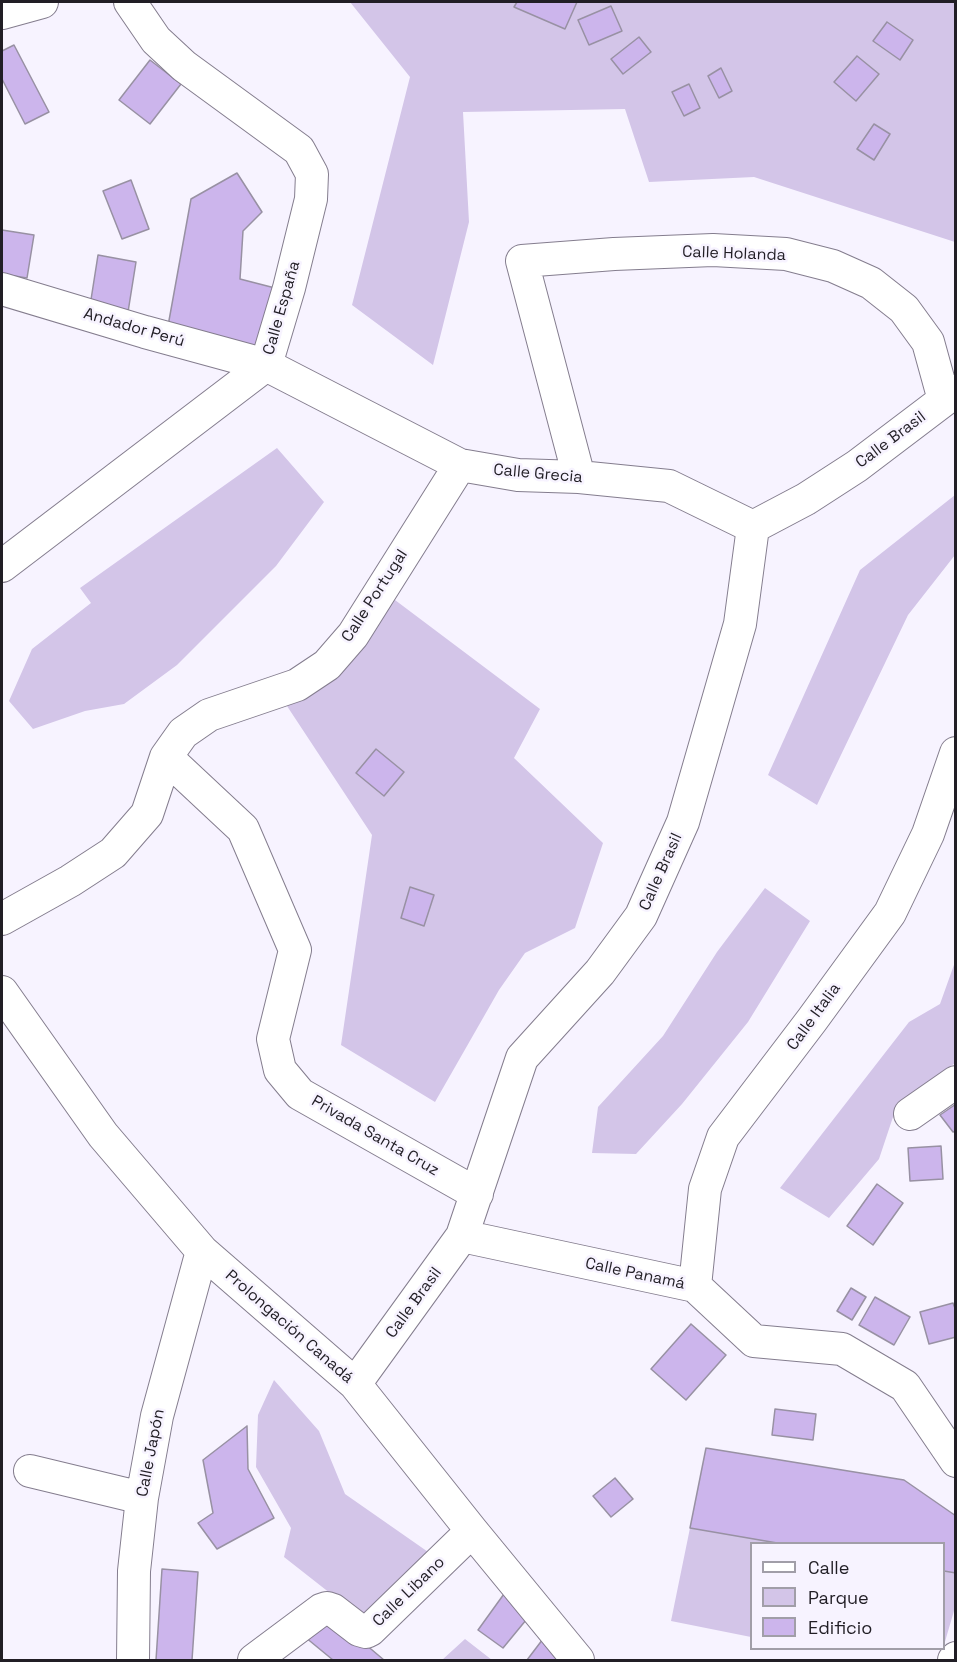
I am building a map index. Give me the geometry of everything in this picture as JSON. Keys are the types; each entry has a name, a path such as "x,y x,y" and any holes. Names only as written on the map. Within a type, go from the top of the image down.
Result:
{"street":[{"path":"2,13 42,2"},
{"name":"Calle España","path":"2,566 266,365 289,288 311,199 312,174 299,150 177,60 156,40 130,2"},
{"name":"Calle Holanda","path":"579,477 522,261 713,250 786,254 833,266 871,282 904,309 928,342 950,395"},
{"name":"Andador Perú","path":"2,290 266,365"},
{"name":"Calle Grecia","path":"266,365 460,465 518,476 579,477 669,486 753,527"},
{"name":"Calle Brasil","path":"356,1384 462,1236 522,1058 600,972 641,916 683,822 740,624 753,527 806,499 857,466 950,395"},
{"name":"Calle Portugal","path":"2,919 70,882 113,853 147,814 166,757 183,733 209,714 297,685 327,665 353,635 460,465"},
{"name":"Calle Italia","path":"695,1286 705,1189 723,1137 890,913 928,834 956,753"},
{"name":"Privada Santa Cruz","path":"166,757 243,829 295,950 273,1039 280,1070 300,1094 477,1194"},
{"name":"Prolongación Canadá","path":"2,992 103,1135 202,1251 356,1384 578,1660"},
{"path":"910,1114 956,1082"},
{"name":"Calle Panamá","path":"462,1236 695,1286 754,1341 842,1349 905,1386 956,1461"},
{"name":"Calle Japón","path":"133,1660 134,1571 142,1498 157,1416 202,1251"},
{"path":"30,1471 142,1498"},
{"name":"Calle Libano","path":"254,1660 321,1610 327,1608 333,1610 358,1630 366,1632 370,1630 472,1531"}],"green space":[{"path":"350,2 955,2 955,242 754,177 649,182 625,109 463,112 469,222 433,365 352,305 410,77"},
{"path":"277,448 324,502 276,566 177,665 124,704 85,711 33,729 9,701 32,649 91,603 80,588"},
{"path":"955,495 955,555 908,615 817,805 768,775 860,570"},
{"path":"395,600 540,709 514,758 603,843 575,928 525,953 499,990 435,1102 341,1045 372,835 287,706 340,673"},
{"path":"765,888 810,921 748,1022 682,1104 636,1154 592,1153 598,1107 663,1036 717,952"},
{"path":"955,962 955,1063 896,1108 879,1159 829,1218 780,1188 909,1022 940,1004"},
{"path":"274,1380 319,1431 345,1494 431,1554 363,1619 284,1557 291,1528 256,1467 258,1415"},
{"path":"690,1528 777,1542 750,1542 750,1637 671,1621"},
{"path":"945,1571 955,1573 956,1604 945,1642"},
{"path":"465,1639 492,1660 442,1660"}],"building":[{"path":"517,2 577,2 565,29 514,7"},
{"path":"611,6 622,31 589,45 578,20"},
{"path":"887,22 913,40 900,60 873,41"},
{"path":"639,37 651,52 623,74 611,59"},
{"path":"14,45 49,112 25,124 2,79 2,51"},
{"path":"857,56 879,74 856,101 834,82"},
{"path":"150,60 181,84 150,124 119,100"},
{"path":"721,68 732,91 719,98 708,76"},
{"path":"689,84 700,108 684,116 672,92"},
{"path":"874,124 890,134 874,160 857,149"},
{"path":"237,173 262,212 243,231 240,279 275,288 257,347 168,326 191,199"},
{"path":"131,180 149,229 122,239 103,191"},
{"path":"2,230 34,235 27,278 2,274"},
{"path":"98,255 136,262 128,312 90,306"},
{"path":"376,749 404,772 384,796 356,773"},
{"path":"410,887 434,895 424,926 401,918"},
{"path":"956,1104 956,1131 953,1132 940,1115"},
{"path":"941,1146 943,1179 910,1181 908,1148"},
{"path":"877,1184 903,1203 873,1245 847,1226"},
{"path":"851,1288 866,1297 852,1320 837,1311"},
{"path":"875,1297 910,1317 894,1345 859,1325"},
{"path":"953,1303 956,1311 956,1337 929,1344 920,1312"},
{"path":"691,1324 726,1355 686,1400 651,1369"},
{"path":"775,1409 816,1414 813,1440 772,1435"},
{"path":"247,1426 248,1469 274,1518 217,1549 198,1523 213,1513 203,1460"},
{"path":"706,1448 904,1480 956,1516 956,1573 945,1571 945,1542 771,1542 690,1528"},
{"path":"615,1478 633,1499 611,1517 593,1496"},
{"path":"162,1569 198,1572 192,1660 156,1660"},
{"path":"509,1587 531,1614 503,1648 478,1630"},
{"path":"327,1612 384,1660 333,1660 305,1637"},
{"path":"546,1635 567,1660 527,1660"}]}
